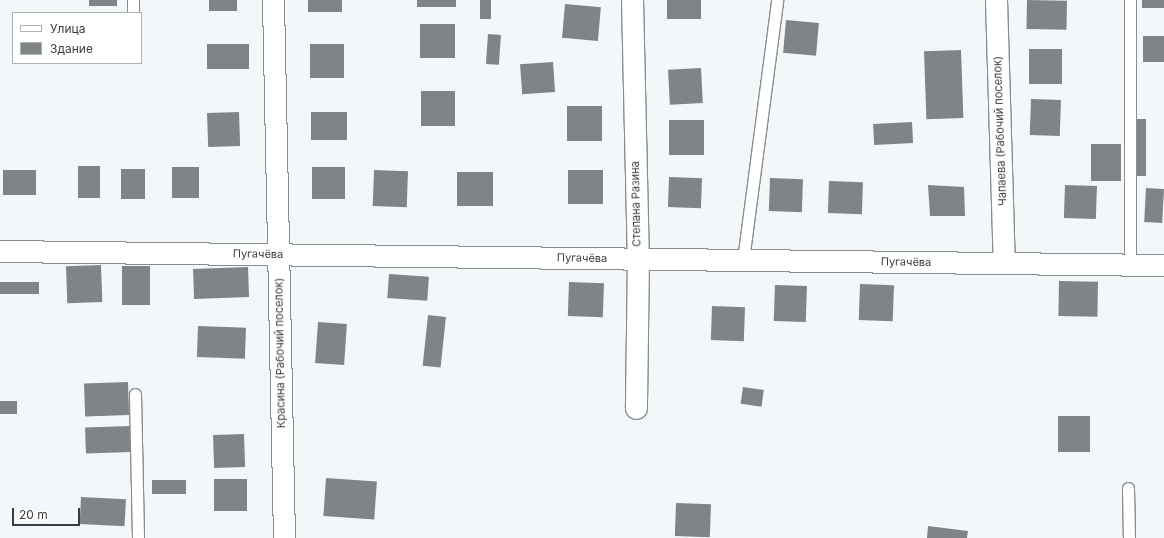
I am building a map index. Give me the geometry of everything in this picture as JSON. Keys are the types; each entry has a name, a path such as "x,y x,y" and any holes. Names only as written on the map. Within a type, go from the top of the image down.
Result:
{"street":[{"name":"Красина (Рабочий поселок)","path":"273,0 284,538"},
{"name":"Степана Разина","path":"632,0 638,259 636,408"},
{"name":"Чапаева (Рабочий поселок)","path":"996,0 1004,263"},
{"name":"Пугачёва","path":"0,251 1164,265"}],"lane":[{"path":"133,0 133,12"},
{"path":"743,260 777,0"},
{"path":"1130,0 1130,264"},
{"path":"135,394 138,538"},
{"path":"1128,488 1129,538"}],"building":[{"path":"89,0 117,0 117,6 89,6"},
{"path":"209,0 237,0 237,11 209,11"},
{"path":"308,0 342,0 342,12 308,12"},
{"path":"417,0 456,0 456,7 417,7"},
{"path":"480,0 491,0 491,19 480,19"},
{"path":"667,0 701,0 701,19 667,19"},
{"path":"1027,0 1067,1 1066,30 1026,29"},
{"path":"1142,0 1164,0 1164,8 1142,8"},
{"path":"565,4 601,7 598,41 562,38"},
{"path":"786,20 819,23 816,56 783,53"},
{"path":"420,24 455,24 455,58 420,58"},
{"path":"488,34 501,35 499,65 486,64"},
{"path":"1143,36 1164,36 1164,62 1143,62"},
{"path":"207,44 249,44 249,69 207,69"},
{"path":"310,44 344,44 344,78 310,78"},
{"path":"1029,49 1062,49 1062,84 1029,84"},
{"path":"961,50 963,118 926,119 924,51"},
{"path":"553,62 555,92 522,94 520,64"},
{"path":"701,68 703,103 670,105 668,70"},
{"path":"421,91 455,91 455,126 421,126"},
{"path":"1031,99 1061,100 1060,136 1030,135"},
{"path":"567,106 602,106 602,141 567,141"},
{"path":"239,112 240,146 208,147 207,113"},
{"path":"311,112 347,112 347,140 311,140"},
{"path":"1137,119 1146,119 1146,176 1137,176"},
{"path":"669,120 704,120 704,155 669,155"},
{"path":"912,122 913,143 874,145 873,124"},
{"path":"1091,144 1121,144 1121,181 1091,181"},
{"path":"78,166 100,166 100,198 78,198"},
{"path":"172,167 199,167 199,198 172,198"},
{"path":"312,167 345,167 345,199 312,199"},
{"path":"121,169 145,169 145,199 121,199"},
{"path":"3,170 36,170 36,195 3,195"},
{"path":"374,170 408,171 407,207 373,206"},
{"path":"568,170 603,170 603,204 568,204"},
{"path":"457,172 493,172 493,206 457,206"},
{"path":"669,177 702,178 701,208 668,207"},
{"path":"770,178 803,179 802,212 769,211"},
{"path":"829,181 863,182 862,214 828,213"},
{"path":"928,185 964,187 965,216 930,216"},
{"path":"1065,185 1097,186 1096,219 1064,218"},
{"path":"1146,188 1164,189 1162,223 1144,222"},
{"path":"101,265 102,302 67,303 66,266"},
{"path":"122,266 150,266 150,305 122,305"},
{"path":"248,267 249,297 194,299 193,269"},
{"path":"389,274 429,277 427,301 387,298"},
{"path":"1059,281 1098,282 1097,317 1058,316"},
{"path":"0,282 39,282 39,294 0,294"},
{"path":"569,282 604,283 603,317 568,316"},
{"path":"860,284 894,285 893,321 859,320"},
{"path":"775,285 807,286 806,322 774,321"},
{"path":"712,306 745,307 744,341 711,340"},
{"path":"428,315 446,317 441,368 423,366"},
{"path":"318,322 347,324 344,365 315,363"},
{"path":"198,326 246,328 245,359 197,357"},
{"path":"128,382 129,415 85,417 84,384"},
{"path":"743,387 764,390 761,407 741,404"},
{"path":"0,401 17,401 17,414 0,414"},
{"path":"1058,416 1090,416 1090,452 1058,452"},
{"path":"130,426 131,452 86,454 85,428"},
{"path":"244,434 245,467 214,468 213,435"},
{"path":"326,478 377,482 374,519 323,516"},
{"path":"214,479 247,479 247,511 214,511"},
{"path":"152,480 186,480 186,494 152,494"},
{"path":"81,497 126,499 125,526 80,524"},
{"path":"676,503 711,504 710,537 675,536"},
{"path":"928,526 968,531 967,538 927,538"}]}
